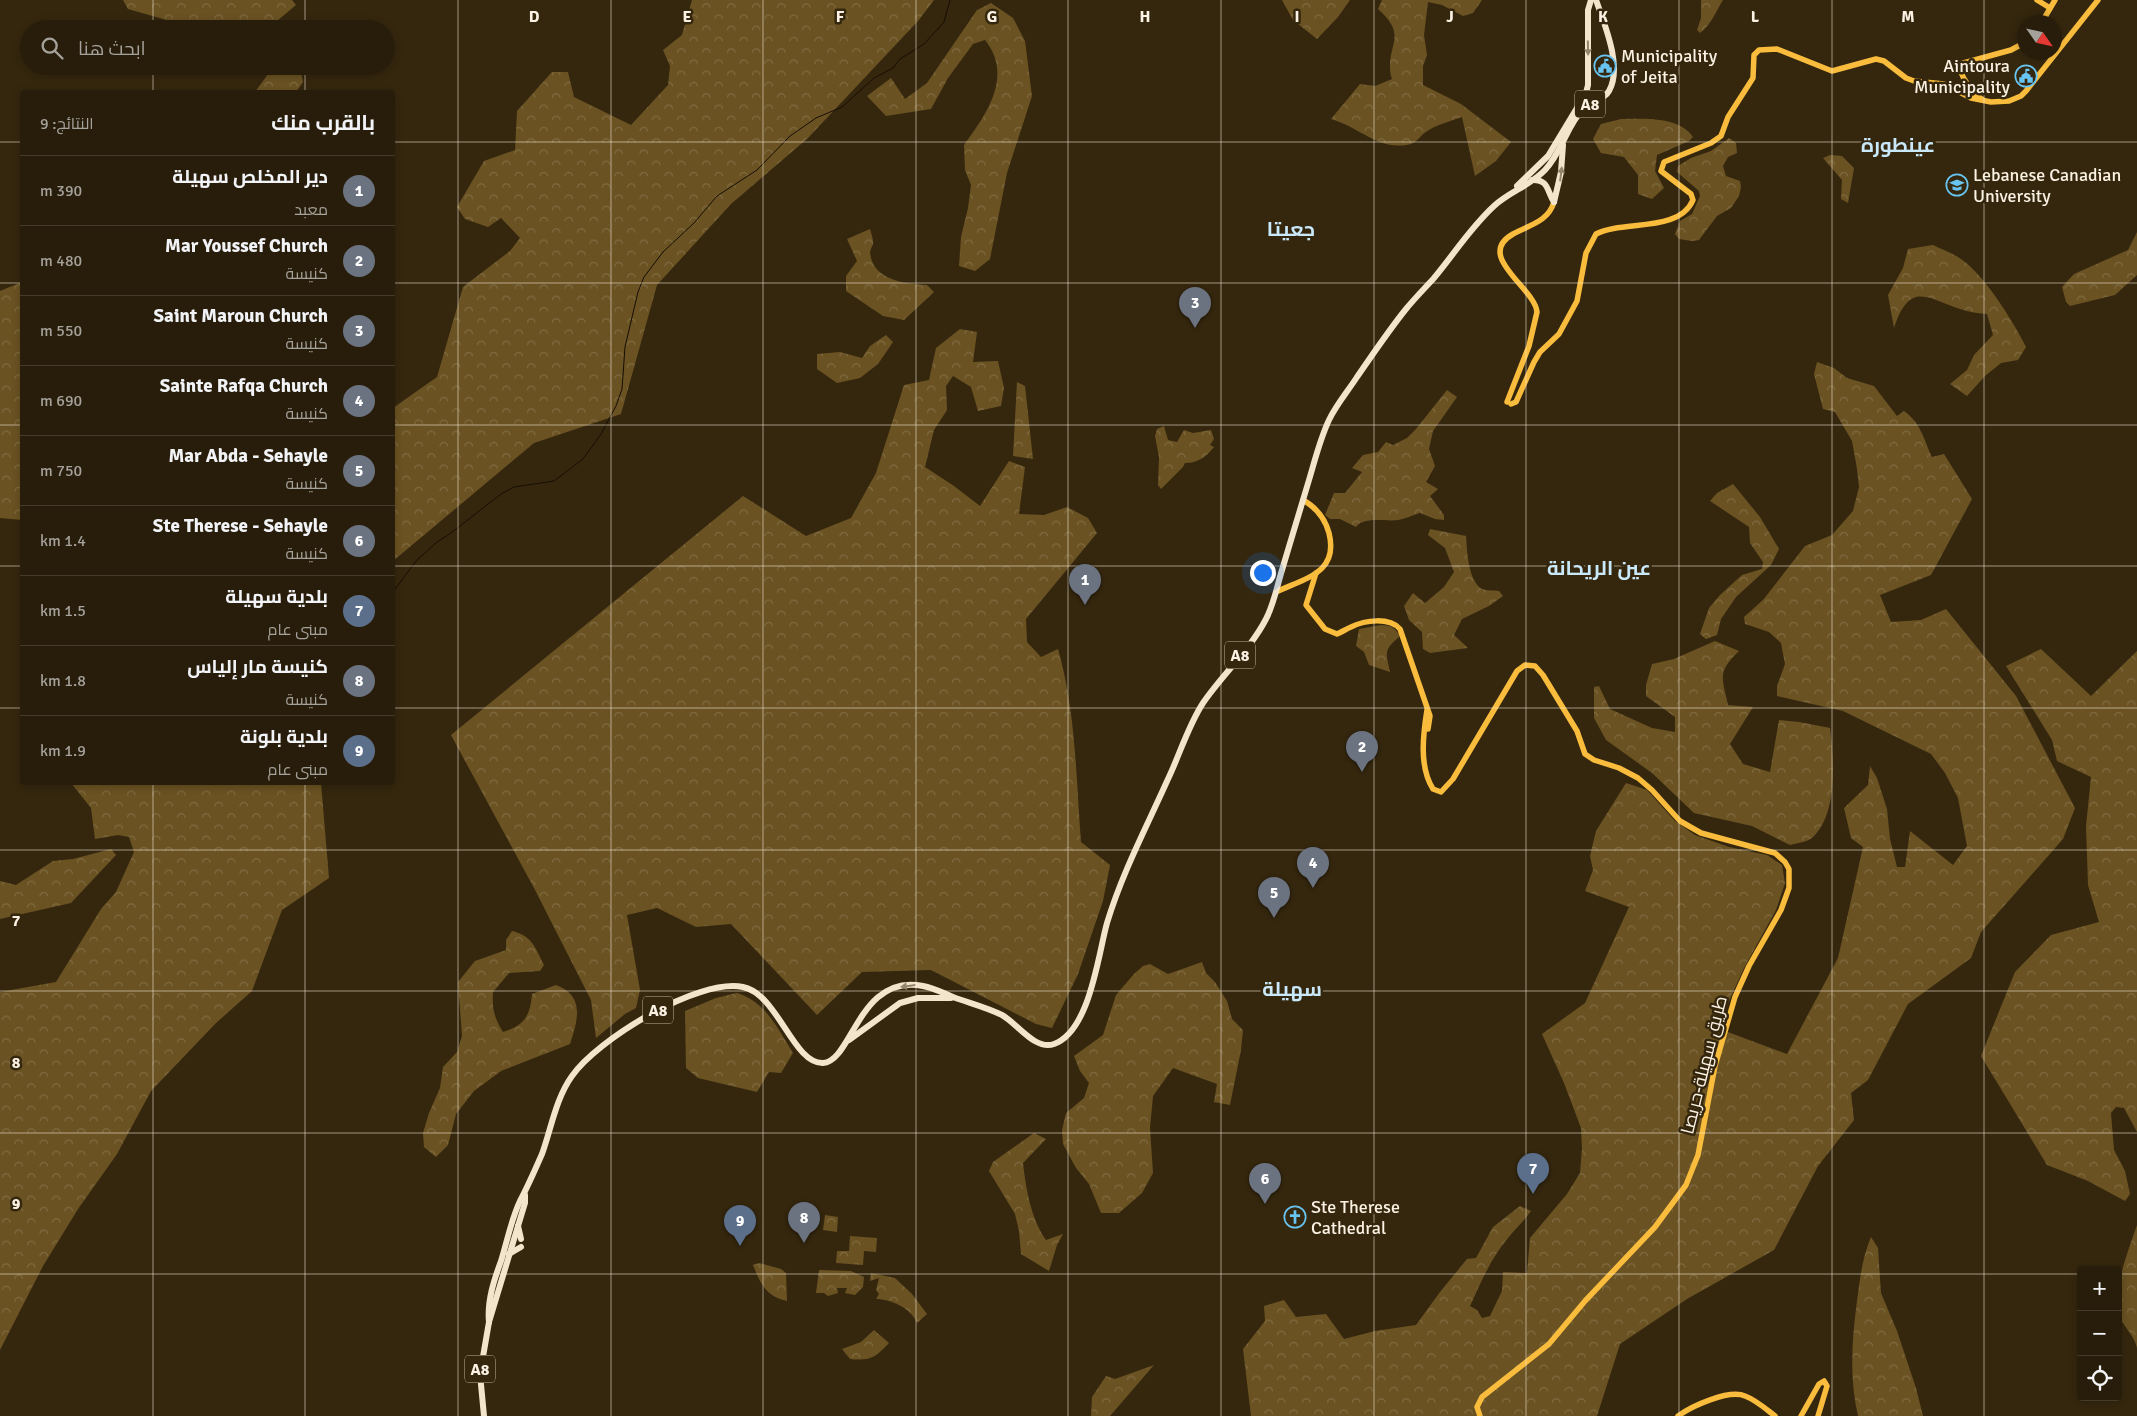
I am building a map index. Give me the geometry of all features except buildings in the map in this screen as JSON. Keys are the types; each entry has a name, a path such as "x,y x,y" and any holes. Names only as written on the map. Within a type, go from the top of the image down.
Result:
{"highway":[{"path":"1590,2 1597,2"},
{"name":"A8","path":"489,1322 488,1311 497,1272 520,1202 525,1194 565,1088 572,1076 606,1044 664,1006 724,986 746,988 763,998 798,1047 816,1062 831,1062 841,1052 859,1018 872,1003 894,989 910,985 932,988 1000,1014 1027,1034 1045,1044 1052,1045 1058,1042 1078,1020 1090,993 1116,896 1197,715 1204,702 1262,625 1276,592 1329,419 1361,370 1407,308 1492,207 1542,164 1556,144 1587,90 1590,2"},
{"name":"A8","path":"1513,190 1532,180 1542,178 1583,109 1603,97 1611,88 1614,69 1612,50 1597,2"},
{"path":"1554,202 1561,172 1563,145"},
{"path":"1542,164 1542,178 1549,188 1554,202"},
{"path":"928,997 932,988"},
{"path":"846,1042 900,1003 914,998 955,998"},
{"path":"859,1018 863,1023 871,1023"},
{"name":"A8","path":"484,1416 480,1374 489,1322 525,1203 525,1194"},
{"path":"518,1223 521,1239"},
{"path":"508,1257 511,1251 521,1247"}],"main road":[{"path":"2037,0 2050,8"},
{"path":"2046,15 2055,0"},
{"path":"1554,202 1549,213 1537,224 1509,236 1504,241 1500,251 1502,264 1530,294 1537,307 1529,346 1510,403 1517,398 1540,352 1559,334 1577,301 1586,253 1596,234 1612,229 1659,223 1686,210 1691,205 1693,200 1691,194 1661,171 1661,166 1664,162 1711,143 1721,136 1728,117 1753,78 1754,55 1759,50 1777,49 1832,71 1869,60 1884,61 1906,78 1914,81 1944,84 1971,98 2003,103 2021,96 2098,0"},
{"path":"1985,101 1968,84 1960,70 1960,64 2017,47"},
{"path":"1276,592 1316,573 1329,561 1332,545 1325,520 1303,500"},
{"name":"طريق سهيلة-حريصا","path":"1316,573 1306,605 1325,629 1337,634 1351,626 1382,620 1395,624 1400,629 1430,716 1423,749 1425,770 1433,789 1441,792 1453,779 1517,671 1525,665 1535,666 1577,731 1584,754 1594,760 1620,768 1638,778 1652,790 1680,821 1701,833 1714,838 1769,850 1780,857 1789,869 1789,888 1781,910 1749,966 1735,997 1715,1066 1698,1155 1686,1185 1654,1227 1585,1301 1549,1344 1482,1397 1477,1407 1480,1416"},
{"path":"1801,1416 1819,1384 1824,1382 1827,1386 1818,1416"},
{"path":"1678,1416 1717,1398 1737,1394 1750,1398 1775,1416"}],"green space":[{"path":"123,0 292,0 296,5 278,20 166,20 128,9"},
{"path":"692,0 934,0 918,21 808,138 731,204 657,285 621,414 534,443 395,559 395,407 437,377 463,287 510,251 520,238 501,218 488,227 465,219 457,207 484,161 515,150 517,111 552,72 568,72 574,97 631,125 668,85 670,66 663,50 682,35"},
{"path":"1282,0 1350,0 1338,17 1317,39 1293,20"},
{"path":"1382,0 1482,0 1473,13 1463,16 1442,5 1428,2 1424,35 1427,55 1423,66 1423,85 1461,104 1511,142 1496,161 1475,176 1462,117 1434,127 1411,144 1400,146 1379,142 1331,119 1360,84 1375,86 1392,79 1390,68 1395,35 1388,19 1378,9"},
{"path":"1701,0 1723,0 1710,22 1700,33 1697,30 1701,18"},
{"path":"991,3 1013,18 1025,41 1032,96 1007,173 990,259 975,271 959,266 961,237 971,185 965,170 964,145 988,108 994,95 997,81 997,67 993,54 985,40 973,44 948,78 931,109 886,116 867,96 891,78 905,99 927,83 977,10"},
{"path":"267,75 302,75 303,82 297,90 256,90"},
{"path":"1621,119 1650,119 1670,122 1687,130 1693,137 1689,141 1657,155 1655,171 1664,188 1652,199 1638,194 1638,175 1624,157 1601,153 1593,139 1601,124"},
{"path":"1729,138 1736,143 1737,153 1728,157 1723,166 1726,176 1740,181 1739,196 1731,208 1717,216 1699,240 1679,239 1675,234 1680,221 1692,214 1700,196 1699,191 1677,172 1678,166 1691,158 1711,151"},
{"path":"1830,155 1842,156 1854,168 1848,203 1841,199 1842,180 1823,158"},
{"path":"870,229 873,245 870,252 872,262 877,269 884,275 901,282 927,285 934,292 904,320 883,316 846,291 846,276 857,261 847,239"},
{"path":"2137,232 2137,275 2115,295 2070,306 2066,302 2062,287 2074,274 2128,250"},
{"path":"1933,245 1968,264 1987,285 2026,347 2018,360 2001,363 1985,376 1967,396 1950,384 1967,370 1974,355 1993,335 1987,314 1967,311 1933,299 1915,297 1908,302 1901,312 1894,328 1888,295 1903,268 1908,249"},
{"path":"20,283 20,520 0,518 0,291"},
{"path":"960,329 977,332 973,362 998,361 1004,388 1001,406 978,411 971,387 953,376 946,386 947,410 934,430 925,467 980,506 1009,461 1025,467 1019,514 1044,515 1067,507 1088,518 1097,533 1026,619 1027,642 1041,657 1058,649 1072,721 1081,842 1110,865 1103,901 1078,974 1052,1028 1036,1024 931,970 862,972 817,1015 731,924 696,927 657,908 627,915 640,990 636,1008 625,1014 596,1038 591,1000 534,888 451,735 743,496 806,536 851,518 876,473 904,385 929,380 936,348"},
{"path":"886,335 893,342 878,364 860,378 837,383 817,369 817,354 840,352 862,358 870,346"},
{"path":"1817,362 1834,368 1847,378 1874,386 1897,416 1904,411 1910,416 1921,432 1932,457 1944,454 1972,499 1931,575 1880,595 1891,622 1921,620 1946,609 2016,696 2075,808 2063,839 1981,932 1971,958 1908,1004 1868,1080 1851,1093 1854,1120 1818,1166 1774,1250 1687,1299 1620,1344 1597,1416 1251,1416 1243,1349 1265,1321 1264,1306 1284,1300 1296,1317 1326,1314 1344,1339 1375,1331 1416,1325 1467,1259 1476,1258 1493,1227 1520,1206 1531,1211 1496,1254 1470,1306 1477,1310 1482,1318 1490,1316 1502,1291 1503,1272 1527,1273 1530,1238 1567,1194 1580,1173 1582,1148 1581,1128 1564,1083 1542,1034 1585,1003 1629,907 1585,891 1593,870 1590,856 1596,831 1626,783 1647,790 1675,821 1695,835 1729,847 1767,855 1782,865 1785,883 1776,910 1744,968 1717,1028 1787,1054 1838,958 1863,847 1851,838 1844,808 1868,785 1870,766 1877,778 1887,809 1890,839 1897,867 1905,867 1910,831 1953,865 1967,846 1958,798 1945,773 1931,754 1843,711 1777,696 1777,686 1785,664 1781,643 1769,632 1745,624 1744,617 1763,600 1805,546 1832,535 1853,511 1859,487 1852,441 1835,412 1823,409 1814,374"},
{"path":"1017,382 1025,386 1033,459 1013,456"},
{"path":"1447,390 1457,397 1433,431 1429,449 1435,466 1426,482 1438,489 1430,496 1444,515 1444,520 1435,519 1420,513 1398,520 1370,520 1356,527 1340,519 1330,519 1325,515 1334,493 1345,493 1362,472 1352,468 1363,455 1378,452 1386,442 1393,445 1407,438"},
{"path":"1164,426 1168,440 1177,442 1184,430 1193,433 1211,430 1214,439 1210,445 1214,447 1201,459 1185,463 1161,489 1158,485 1159,457 1155,436 1157,429"},
{"path":"1733,484 1760,517 1779,549 1771,565 1736,597 1721,619 1717,635 1706,639 1700,634 1709,608 1742,575 1762,569 1763,562 1750,543 1749,527 1710,501 1717,493"},
{"path":"1430,529 1466,536 1469,565 1477,585 1482,589 1499,591 1503,596 1489,606 1462,619 1454,635 1468,648 1430,653 1423,649 1422,632 1409,620 1404,606 1413,593 1425,603 1444,587 1454,572 1445,548 1428,535"},
{"path":"1381,625 1392,628 1400,636 1388,648 1387,660 1390,672 1369,665 1364,652 1356,646 1359,629"},
{"path":"1715,641 1739,651 1724,670 1723,681 1728,705 1753,707 1730,744 1743,764 1770,772 1779,720 1830,728 1833,771 1830,802 1820,828 1810,839 1790,845 1752,826 1694,813 1652,773 1606,740 1594,718 1594,687 1599,686 1610,709 1652,728 1675,732 1675,717 1646,696 1646,685 1652,664 1674,659"},
{"path":"2041,649 2091,696 2137,651 2137,1132 2124,1108 2116,1107 2111,1113 2114,1150 2125,1171 2130,1194 2125,1201 2088,1181 2047,1165 1981,1056 2015,972 2051,935 2099,922 2088,885 2086,826 2091,777 2057,761 2052,740 2006,666"},
{"path":"73,785 321,785 329,878 282,910 252,991 216,1023 151,1091 117,1154 78,1209 43,1266 0,1350 0,992 56,982 101,909 116,892 134,852 129,837 118,835 95,839 91,808"},
{"path":"111,849 116,855 71,903 0,919 0,881 16,885 53,861 73,859"},
{"path":"512,931 529,939 544,965 540,971 509,973 493,992 494,1013 500,1027 503,1032 521,1023 528,1014 532,994 556,985 572,995 577,1010 577,1018 570,1044 501,1071 474,1091 456,1114 448,1145 436,1157 424,1147 423,1133 440,1088 443,1067 457,1052 462,1036 458,982 475,961 506,950 506,940"},
{"path":"1202,962 1206,973 1215,982 1227,1001 1232,1019 1243,1030 1230,1105 1214,1102 1217,1084 1173,1068 1153,1096 1150,1128 1153,1173 1142,1193 1119,1213 1101,1213 1089,1184 1076,1168 1063,1144 1062,1130 1066,1113 1084,1098 1089,1083 1080,1071 1074,1056 1103,1035 1116,995 1143,966 1150,964 1168,974"},
{"path":"737,993 747,997 764,1010 793,1053 781,1073 769,1072 757,1092 698,1078 686,1068 685,1011 716,998"},
{"path":"1034,1133 1046,1139 1023,1163 1030,1203 1036,1223 1046,1240 1063,1234 1057,1245 1049,1271 1021,1254 1015,1214 989,1171 993,1162"},
{"path":"825,1215 838,1217 837,1232 823,1230"},
{"path":"2137,1225 2137,1348 2122,1321 2122,1270"},
{"path":"850,1236 877,1238 876,1252 864,1251 863,1265 836,1263 837,1251 849,1251"},
{"path":"1871,1237 1878,1248 1881,1293 1897,1331 1923,1416 1858,1416 1852,1373 1854,1330 1862,1269"},
{"path":"759,1263 781,1269 786,1273 787,1301 774,1296 765,1288 753,1265"},
{"path":"819,1270 851,1271 864,1277 863,1287 855,1295 845,1293 847,1288 837,1288 838,1293 828,1296 824,1293 816,1293"},
{"path":"871,1273 895,1278 912,1294 927,1314 917,1323 910,1313 900,1305 876,1299 879,1294 876,1290 879,1278 870,1281"},
{"path":"874,1330 889,1343 872,1357 867,1359 850,1359 842,1349 861,1342"},
{"path":"1154,1365 1110,1416 1091,1416 1092,1397 1106,1376 1115,1379"}],"waterway":[{"path":"395,589 416,561 437,542 501,494 514,487 554,481 583,459 601,434 616,406 622,389 625,347 638,292 644,277 663,252 694,223 717,196 757,170 790,136 816,118 842,107 874,78 893,68 900,59 924,44 944,22 950,0"}],"place":[{"name":"Municipality of Jeita","path":"1605,66"},
{"name":"Aintoura Municipality","path":"2026,76"},
{"name":"Lebanese Canadian University","path":"1957,185"},
{"name":"Saint Maroun Church","path":"1195,328"},
{"name":"دير المخلص سهيلة","path":"1085,605"},
{"name":"Mar Youssef Church","path":"1362,772"},
{"name":"Sainte Rafqa Church","path":"1313,888"},
{"name":"Mar Abda - Sehayle","path":"1274,918"},
{"name":"بلدية سهيلة","path":"1533,1194"},
{"name":"Ste Therese - Sehayle","path":"1265,1204"},
{"name":"Ste Therese Cathedral","path":"1295,1217"},
{"name":"كنيسة مار إلياس","path":"804,1243"},
{"name":"بلدية بلونة","path":"740,1246"}],"district":[{"name":"عينطورة","path":"1898,145"},
{"name":"جعيتا","path":"1291,229"},
{"name":"عين الريحانة","path":"1599,568"},
{"name":"سهيلة","path":"1292,989"}]}
